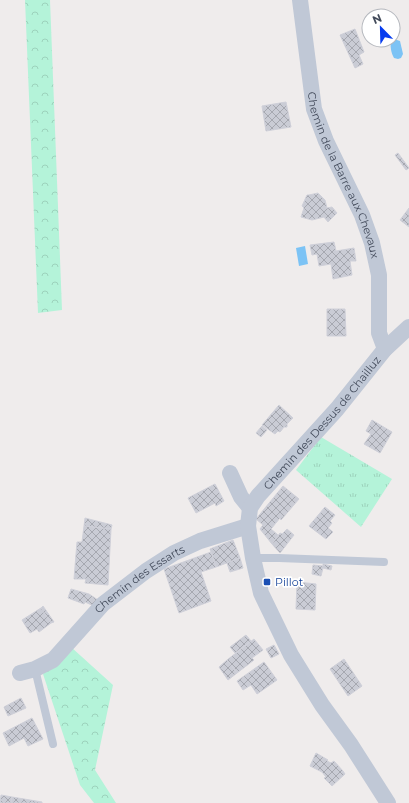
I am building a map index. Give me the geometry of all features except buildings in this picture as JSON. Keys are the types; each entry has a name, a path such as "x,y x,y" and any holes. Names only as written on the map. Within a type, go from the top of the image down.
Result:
{"street":[{"name":"Chemin de la Barre aux Chevaux","path":"300,0 314,109 326,141 362,216 372,243 378,275 379,333 385,349"},
{"name":"Chemin des Dessus de Chailluz","path":"248,526 250,508 258,496 336,408 385,349 409,327"},
{"path":"230,473 241,497 250,508"},
{"path":"248,526 261,593 291,656 388,803"},
{"name":"Chemin des Essarts","path":"27,671 53,660 103,604 146,571 174,553 200,541 248,526"}],"lane":[{"path":"253,558 384,562"},
{"path":"27,671 53,744"}],"green space":[{"path":"25,0 50,0 62,310 38,313"},
{"path":"321,437 392,479 361,527 296,470"},
{"path":"71,647 113,685 95,770 116,803 94,803 80,785 43,674"}],"water":[{"path":"401,45 403,54 401,58 394,58 391,48 401,48"},
{"path":"305,246 308,264 299,266 296,248"}],"place":[{"name":"Pillot","path":"267,582"}]}
